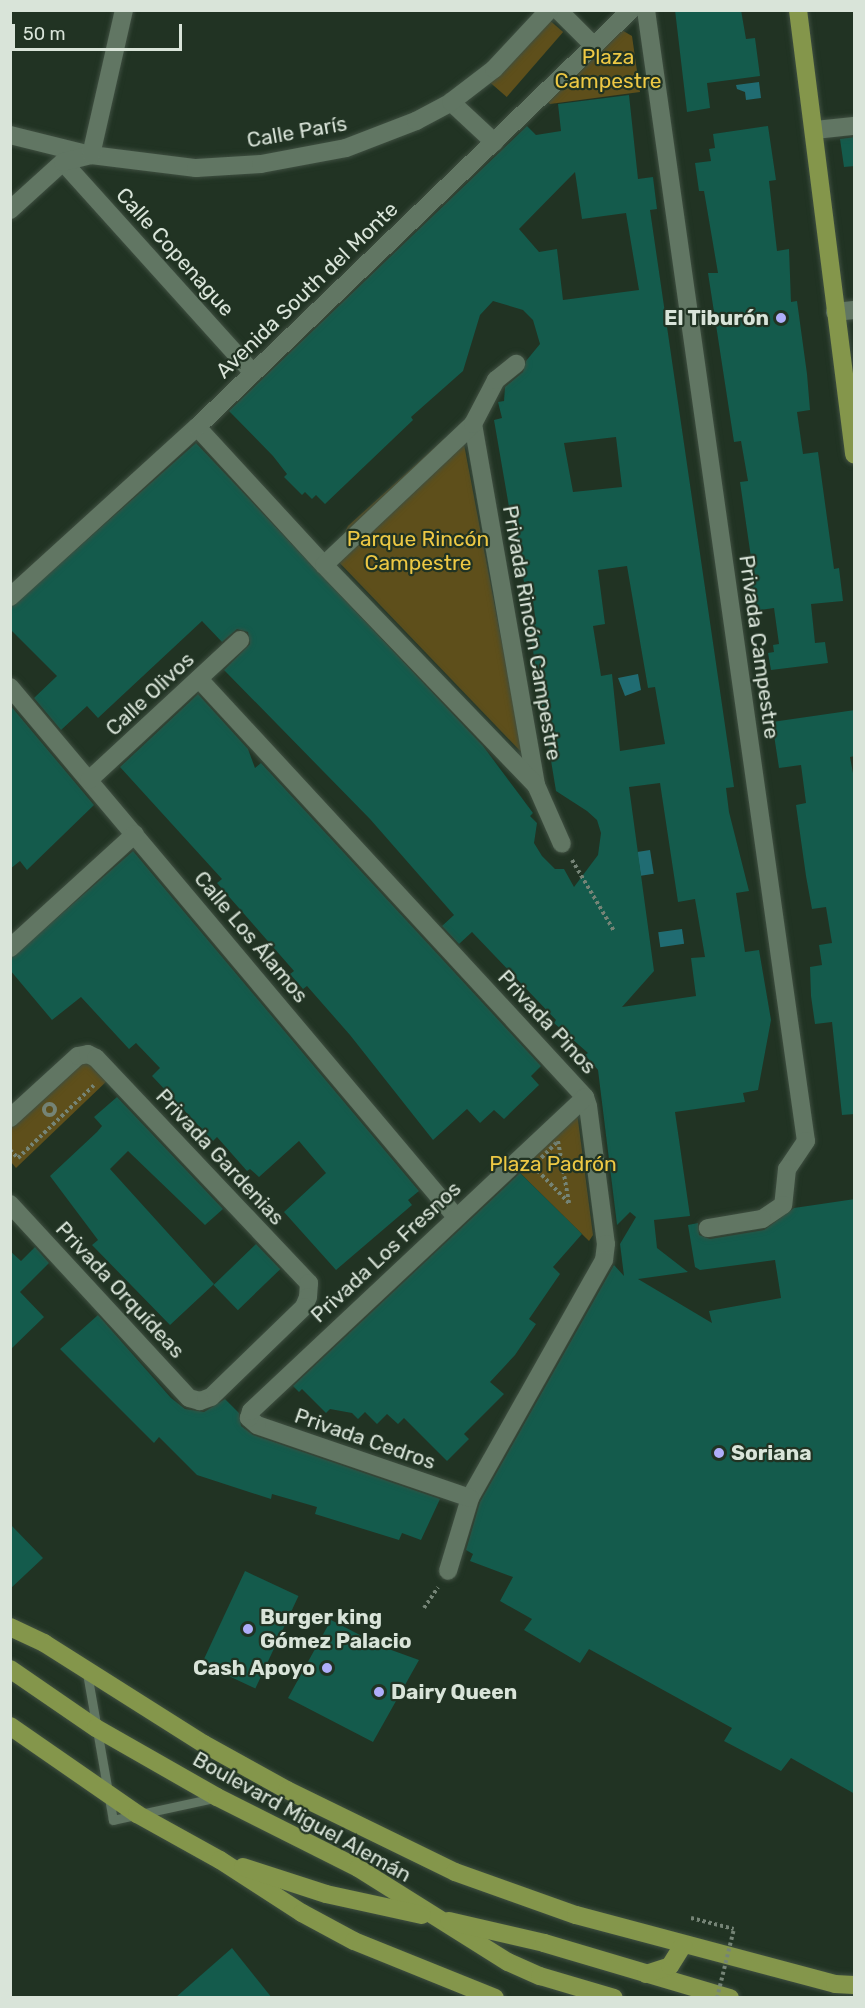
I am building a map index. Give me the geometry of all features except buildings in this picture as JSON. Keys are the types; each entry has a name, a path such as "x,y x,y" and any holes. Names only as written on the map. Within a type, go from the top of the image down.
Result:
{"highway":[{"path":"798,10 855,454"},
{"path":"10,1627 44,1643 87,1673 287,1790 455,1872 576,1916 835,1984 855,1985"},
{"name":"Boulevard Miguel Alemán","path":"10,1669 96,1728 217,1797 358,1868 434,1918 508,1962 540,1977 614,1998"},
{"path":"11,1728 137,1814 220,1860 354,1941 495,1998"},
{"path":"220,1860 326,1894 544,1942 730,1998"},
{"path":"646,1974 670,1966 683,1945"}],"street":[{"path":"10,210 63,162 91,155 124,10"},
{"name":"Calle París","path":"10,135 91,155 196,168 261,164 346,148 379,138 451,102 494,69 549,10"},
{"path":"558,10 594,46"},
{"name":"Avenida South del Monte","path":"10,597 197,427 631,10"},
{"name":"Privada Campestre","path":"646,10 806,1141 787,1169 783,1205 762,1219 708,1228"},
{"path":"451,102 494,142"},
{"path":"815,130 855,126"},
{"name":"Calle Copenague","path":"63,162 253,373"},
{"path":"835,312 855,310"},
{"path":"324,565 472,424 496,380 516,364"},
{"name":"Privada Rincón Campestre","path":"472,424 536,785 562,844"},
{"path":"197,427 324,565 536,785"},
{"name":"Calle Olivos","path":"89,780 240,640"},
{"name":"Privada Pinos","path":"200,679 585,1097 606,1244 604,1260 470,1498 448,1571"},
{"name":"Calle Los Álamos","path":"10,687 456,1217"},
{"path":"10,948 135,834"},
{"name":"Privada Gardenias","path":"10,1118 78,1056 88,1054 96,1058 309,1284 304,1307 220,1389 200,1401"},
{"name":"Privada Los Fresnos","path":"249,1418 254,1406 585,1097"},
{"name":"Privada Orquídeas","path":"10,1204 189,1398 200,1401"},
{"name":"Privada Cedros","path":"249,1418 257,1425 470,1498"}],"lane":[{"path":"87,1673 107,1794"},
{"path":"137,1814 217,1797"}],"path":[{"path":"562,844 614,931"},
{"path":"53,1113 58,1119"},
{"path":"558,1142 567,1192 569,1203 533,1166 558,1142"},
{"path":"10,1150 18,1158"},
{"path":"691,1918 734,1929 717,1998"}],"green space":[{"path":"539,11 563,32 507,97 483,76"},
{"name":"Plaza Campestre","path":"620,29 632,36 640,92 550,104 540,94"},
{"name":"Parque Rincón Campestre","path":"445,438 463,439 523,754 333,556 348,526"},
{"path":"79,1053 109,1079 16,1168 11,1162 11,1119"},
{"name":"Plaza Padrón","path":"577,1112 593,1235 589,1241 511,1164"}],"water":[{"path":"759,82 761,98 746,100 745,92 737,89 736,85"},
{"path":"638,674 641,690 625,696 618,678"},
{"path":"650,850 654,874 641,876 637,852"},
{"path":"682,929 684,944 660,947 658,932"}],"place":[{"name":"El Tiburón","path":"781,318"},
{"name":"Soriana","path":"719,1453"},
{"name":"Burger king Gómez Palacio","path":"248,1629"},
{"name":"Cash Apoyo","path":"327,1668"},
{"name":"Dairy Queen","path":"379,1692"}]}
